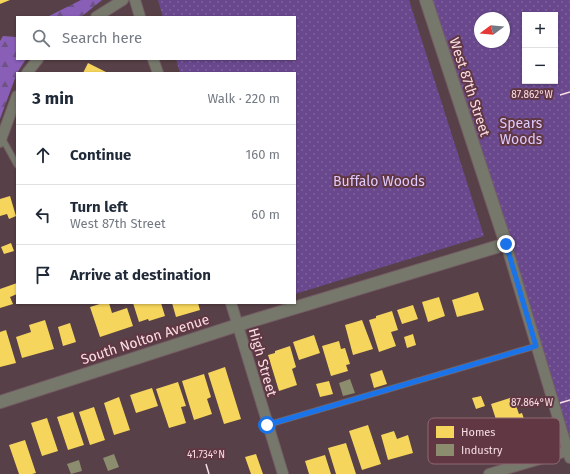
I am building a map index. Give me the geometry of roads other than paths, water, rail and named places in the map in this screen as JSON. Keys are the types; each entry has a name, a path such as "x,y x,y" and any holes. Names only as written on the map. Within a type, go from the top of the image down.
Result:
{"street":[{"path":"98,16 123,0"},
{"path":"134,0 140,16"},
{"name":"West 87th Street","path":"426,0 506,244 558,418"},
{"path":"28,72 37,60"},
{"path":"153,60 158,72"},
{"path":"1,139 16,99"},
{"name":"South Nolton Avenue","path":"0,402 238,325 506,244"},
{"name":"High Street","path":"231,304 283,474"},
{"name":"West 87th Street","path":"560,425 569,455"},
{"path":"489,474 531,464"}],"lane":[{"path":"1,139 16,163"},
{"path":"267,425 536,346"}],"park label":[{"name":"Spears Woods","path":"521,132"},
{"name":"Buffalo Woods","path":"379,181"}]}
